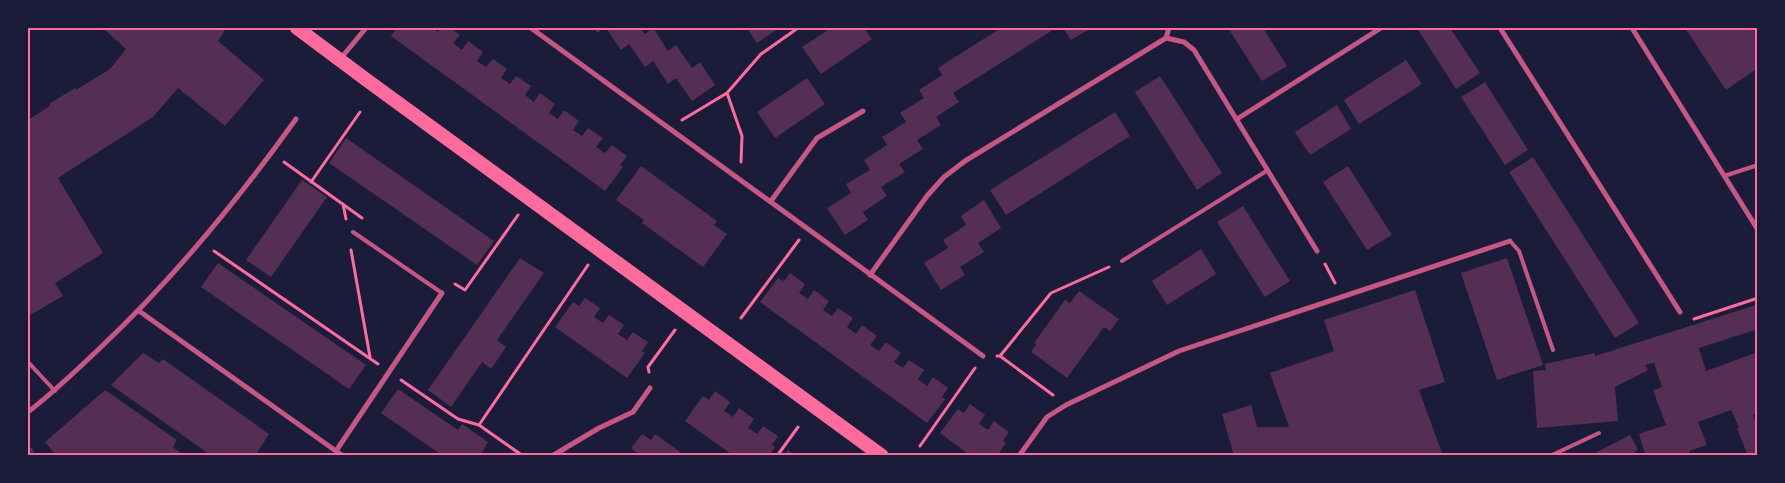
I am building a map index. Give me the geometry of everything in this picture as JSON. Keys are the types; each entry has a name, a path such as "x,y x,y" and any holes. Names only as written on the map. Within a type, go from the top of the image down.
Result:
{"highway":[{"path":"298,28 882,456"}],"street":[{"path":"340,60 366,28"},
{"path":"531,28 983,356"},
{"path":"870,275 927,196 944,177 965,161 1166,38 1169,28"},
{"path":"1237,119 1381,28"},
{"path":"1500,28 1680,312"},
{"path":"1632,28 1758,230"},
{"path":"1166,38 1184,42 1194,50 1317,251"},
{"path":"771,202 817,138 863,111"},
{"path":"28,412 56,391 139,311 201,242 271,154 296,119"},
{"path":"1019,456 1047,417 1066,404 1179,351 1510,241"},
{"path":"336,451 442,293"},
{"path":"139,311 343,456"},
{"path":"552,456 599,428 633,412 650,388"}],"lane":[{"path":"1724,176 1758,165"},
{"path":"1122,261 1268,170"},
{"path":"353,232 442,293"},
{"path":"1510,241 1519,251 1553,350"},
{"path":"28,362 56,391"},
{"path":"1550,456 1599,433"}],"path":[{"path":"669,128 727,93 761,54 798,28"},
{"path":"727,93 742,136 741,164 747,168"},
{"path":"311,182 360,112"},
{"path":"442,293 451,280 465,290 530,198"},
{"path":"343,204 346,224"},
{"path":"741,318 808,228"},
{"path":"201,242 458,419 479,425 523,456"},
{"path":"350,243 370,358"},
{"path":"479,425 599,249"},
{"path":"1317,251 1343,296"},
{"path":"1000,356 1051,293 1122,261"},
{"path":"650,388 648,367 687,313"},
{"path":"920,446 983,356 1000,356 1066,404"},
{"path":"777,456 798,427"}],"building":[{"path":"105,28 221,28 225,30 218,41 264,80 225,126 178,88 153,117 58,178 103,253 55,283 63,296 28,316 28,120 50,106 49,104 110,69 126,49"},
{"path":"397,28 432,28 438,32 442,28 450,28 460,35 453,43 462,50 468,41 483,52 477,61 486,67 493,59 507,69 501,78 510,84 516,76 531,86 525,95 534,102 540,93 555,104 549,113 558,119 564,110 579,121 573,130 582,136 588,128 603,138 596,147 605,153 612,145 627,156 620,165 623,167 605,191 391,36"},
{"path":"594,28 605,28 597,33"},
{"path":"606,28 640,28 645,34 653,28 668,51 676,45 692,68 700,62 715,85 692,101 676,78 668,84 653,61 645,67 629,44 621,50"},
{"path":"747,28 779,28 757,43"},
{"path":"831,28 864,28 872,39 821,74 802,47"},
{"path":"1001,28 1052,28 1053,30 953,93 959,102 936,117 941,125 917,140 923,149 899,164 905,172 881,187 887,196 863,212 868,220 845,235 827,208 851,193 846,184 870,170 864,160 887,145 882,137 906,122 900,113 924,98 919,90 942,75 938,68"},
{"path":"1063,28 1092,28 1071,40"},
{"path":"1228,28 1263,28 1287,66 1262,81"},
{"path":"1417,28 1450,28 1480,73 1456,89"},
{"path":"1685,28 1758,28 1758,68 1726,90"},
{"path":"1406,60 1422,84 1359,124 1344,100"},
{"path":"1160,76 1222,173 1197,190 1135,92"},
{"path":"807,78 825,104 775,138 757,112"},
{"path":"1485,82 1528,150 1505,165 1461,97"},
{"path":"1337,105 1351,129 1310,155 1295,132"},
{"path":"1115,112 1130,136 1006,215 990,190"},
{"path":"346,138 494,241 477,265 329,163"},
{"path":"1533,157 1639,323 1615,338 1509,172"},
{"path":"641,166 717,221 714,225 727,234 703,267 642,223 644,220 616,200"},
{"path":"1348,166 1392,235 1367,250 1323,182"},
{"path":"302,180 327,197 271,277 246,260"},
{"path":"984,200 1001,228 978,243 984,252 960,267 965,275 941,290 924,263 948,248 943,240 966,225 961,216"},
{"path":"1243,206 1290,281 1265,297 1217,222"},
{"path":"1201,249 1216,274 1167,305 1152,281"},
{"path":"520,258 544,273 497,340 506,347 491,369 482,362 451,407 428,390"},
{"path":"1507,258 1543,365 1497,380 1461,273"},
{"path":"218,263 366,365 349,389 201,287"},
{"path":"790,273 805,284 799,293 808,299 814,290 829,301 823,310 832,316 838,308 853,318 847,327 856,334 862,325 877,336 870,345 879,351 886,342 901,353 894,362 903,368 909,360 924,370 918,379 927,386 933,377 948,388 942,397 945,399 927,423 760,302 778,278 784,281"},
{"path":"1415,290 1445,382 1419,390 1443,456 1234,456 1222,414 1251,405 1257,427 1289,427 1270,373 1334,351 1324,320"},
{"path":"1079,291 1119,319 1110,331 1104,327 1067,378 1031,352 1036,344 1034,343 1065,300 1070,303"},
{"path":"585,298 600,308 594,317 603,323 609,315 624,325 618,334 627,340 633,332 648,342 642,351 645,353 627,378 555,327 573,302 579,306"},
{"path":"1756,305 1758,329 1699,348 1706,371 1758,352 1758,413 1753,415 1755,421 1758,420 1758,456 1748,456 1737,428 1739,427 1731,410 1698,422 1707,445 1689,451 1690,456 1646,456 1639,434 1666,425 1653,390 1662,387 1654,363 1645,365 1648,370 1615,387 1618,421 1537,428 1533,371 1546,370 1545,364 1595,353 1595,356"},
{"path":"143,353 159,363 163,359 269,434 255,456 212,456 111,385"},
{"path":"398,389 458,430 462,424 488,442 480,456 443,456 381,413"},
{"path":"105,390 177,440 173,447 185,456 57,456 45,442"},
{"path":"715,391 730,402 724,411 733,417 739,408 754,419 748,428 757,434 763,426 778,436 772,445 775,447 769,456 734,456 685,421 703,396 709,400"},
{"path":"970,404 985,415 979,424 988,430 994,421 1009,432 1003,441 1006,443 997,456 971,456 940,433 958,409 964,413"},
{"path":"642,434 651,440 655,434 680,452 677,456 640,456 631,448"},
{"path":"1630,435 1638,450 1634,452 1636,456 1589,456"},
{"path":"31,447 37,456 28,456 28,449"},
{"path":"788,450 795,456 784,456"}]}
